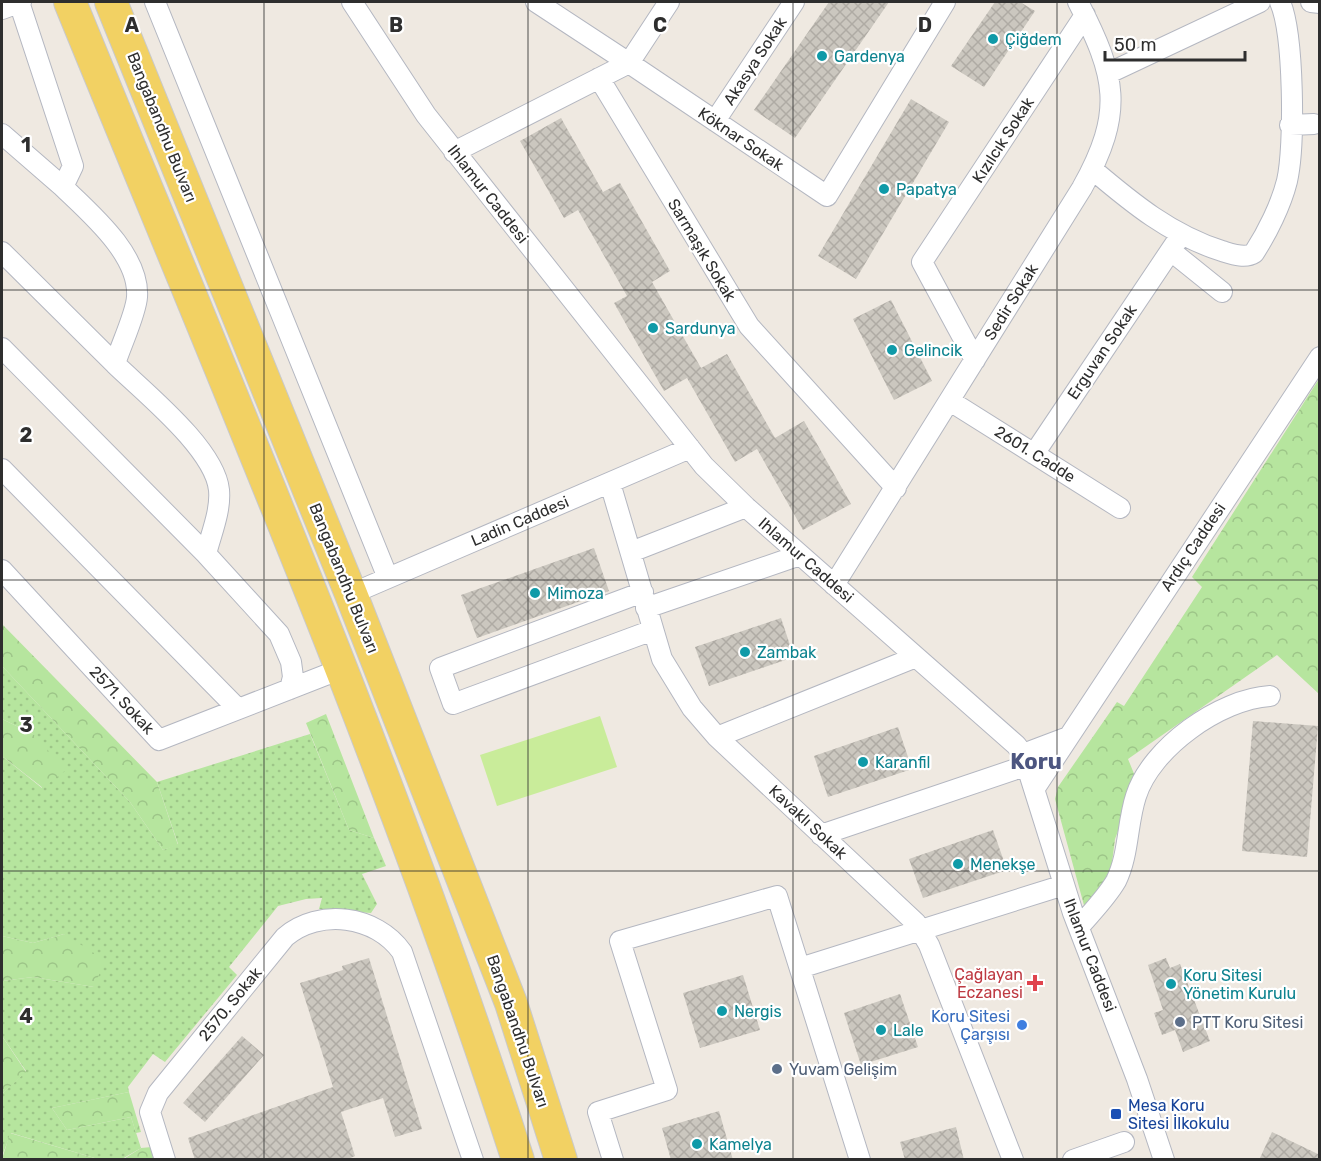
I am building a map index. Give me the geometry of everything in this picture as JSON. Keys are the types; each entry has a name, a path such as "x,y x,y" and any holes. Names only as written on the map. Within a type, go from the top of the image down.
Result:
{"main road":[{"path":"70,2 341,669 471,1015 518,1160"},
{"name":"Bangabandhu Bulvarı","path":"111,2 351,594 511,1003 561,1160"}],"street":[{"path":"2,9 20,2 73,166 63,187"},
{"path":"155,2 388,578"},
{"name":"Ihlamur Caddesi","path":"352,2 412,94 454,152 690,448 746,507 916,657 1026,759 1064,885 1137,1079 1164,1160"},
{"name":"Köknar Sokak","path":"536,2 827,196 945,2"},
{"path":"454,152 629,63 669,2"},
{"name":"Akasya Sokak","path":"715,121 794,2"},
{"path":"1109,73 1260,2"},
{"path":"1176,243 1250,256 1254,253 1287,182 1290,125 1287,35 1280,2"},
{"path":"1311,2 1320,3"},
{"name":"Sedir Sokak","path":"834,585 1092,170 1108,120 1111,95 1109,73 1082,8"},
{"name":"Kızılcık Sokak","path":"975,360 922,262 1082,8"},
{"name":"Sarmaşık Sokak","path":"599,78 749,326 896,488"},
{"path":"1290,125 1314,124"},
{"path":"2,134 63,187 115,242 126,259 134,279 137,297 115,364"},
{"path":"1092,170 1143,211 1222,292"},
{"name":"Erguvan Sokak","path":"1034,453 1176,243"},
{"path":"2,252 201,449 216,473 220,492 206,554"},
{"path":"2,348 206,554 279,634 291,662 293,676 290,689"},
{"name":"Ardıç Caddesi","path":"1035,788 1320,357"},
{"name":"2601. Cadde","path":"950,401 1120,508"},
{"name":"Ladin Caddesi","path":"351,594 690,448"},
{"path":"2,470 238,709"},
{"name":"Kavaklı Sokak","path":"610,483 653,630 669,674 692,708 717,737 920,930 1013,1160"},
{"path":"631,552 746,507"},
{"path":"653,630 453,704 440,668 644,600 800,555"},
{"name":"2571. Sokak","path":"2,570 159,740 341,669"},
{"path":"717,737 916,657"},
{"path":"1079,927 1116,881 1123,859 1131,812 1145,774 1169,748 1215,712 1244,700 1270,696"},
{"path":"821,834 1026,759 1068,737"},
{"path":"800,968 1064,885"},
{"path":"613,1160 598,1112 667,1090 620,941 777,896 860,1160"},
{"name":"2570. Sokak","path":"165,1160 150,1112 154,1099 280,942 296,928 322,920 348,920 377,929 390,938 402,952 473,1160"},
{"path":"1074,1160 1124,1142"}],"green space":[{"path":"1319,379 1319,694 1277,655 1128,759 1137,781 1115,839 1110,879 1085,909 1055,799 1058,787 1117,702 1124,706 1202,587 1192,577"},
{"path":"2,624 157,782 178,845 163,850 130,802 2,666"},
{"path":"2,666 130,802 163,850 178,844 157,782 310,734 349,830 374,838 386,866 362,874 377,904 371,913 319,909 322,898 306,899 278,906 229,967 237,975 165,1062 153,1054 128,1087 129,1092 52,1108 67,1130 131,1117 141,1148 122,1159 98,1159 11,1133 2,1156 2,1094 26,1071 2,1036 2,981 33,977 94,987 64,934 33,943 2,936 2,756 42,788 33,734 2,719"},
{"path":"326,714 374,838 349,830 306,723"},
{"path":"600,716 617,767 497,806 480,755"},
{"path":"2,719 33,734 66,770 43,788 2,756"},
{"path":"64,934 105,960 94,987 33,977 2,981 2,936 33,943"},
{"path":"2,1036 26,1072 2,1094"},
{"path":"129,1092 141,1132 136,1133 131,1117 67,1130 52,1108"},
{"path":"10,1133 98,1159 2,1159"},
{"path":"152,1147 153,1159 122,1160 141,1148"}],"building":[{"name":"Gardenya","path":"829,2 889,2 795,138 754,110"},
{"name":"Çiğdem","path":"995,2 1020,2 1035,11 984,87 951,66"},
{"name":"Papatya","path":"911,99 949,122 856,279 818,256"},
{"name":"Sardunya","path":"561,118 603,192 620,183 670,271 652,282 701,368 727,354 775,438 804,421 851,504 803,530 757,449 735,462 687,378 664,391 614,303 627,296 578,210 564,218 520,141"},
{"name":"Gelincik","path":"891,300 932,381 894,400 853,319"},
{"name":"Mimoza","path":"594,548 609,591 477,638 461,595"},
{"name":"Zambak","path":"781,618 794,657 709,686 695,647"},
{"path":"1253,721 1318,726 1307,857 1242,851"},
{"name":"Karanfil","path":"898,727 912,769 828,797 814,756"},
{"name":"Menekşe","path":"993,830 1007,870 923,898 909,859"},
{"path":"369,958 422,1129 395,1137 383,1098 341,1112 355,1156 346,1160 195,1160 188,1138 333,1087 300,983 343,970 342,966"},
{"path":"1166,958 1170,968 1180,964 1210,1041 1183,1052 1175,1030 1162,1035 1154,1013 1163,1010 1148,965"},
{"name":"Nergis","path":"743,975 760,1030 700,1048 683,993"},
{"name":"Lale","path":"900,994 918,1047 861,1065 844,1013"},
{"path":"242,1036 264,1055 205,1122 183,1103"},
{"name":"Kamelya","path":"719,1111 733,1160 671,1160 662,1128"},
{"path":"956,1127 964,1160 905,1160 900,1142"},
{"path":"1272,1132 1320,1155 1320,1160 1259,1160"}],"place":[{"name":"Çiğdem","path":"993,39"},
{"name":"Gardenya","path":"822,56"},
{"name":"Papatya","path":"884,189"},
{"name":"Sardunya","path":"653,328"},
{"name":"Gelincik","path":"892,350"},
{"name":"Mimoza","path":"535,593"},
{"name":"Zambak","path":"745,652"},
{"name":"Karanfil","path":"863,762"},
{"name":"Menekşe","path":"958,864"},
{"name":"Çağlayan Eczanesi","path":"1035,983"},
{"name":"Koru Sitesi Yönetim Kurulu","path":"1171,984"},
{"name":"Nergis","path":"722,1011"},
{"name":"PTT Koru Sitesi","path":"1180,1022"},
{"name":"Koru Sitesi Çarşısı","path":"1022,1025"},
{"name":"Lale","path":"881,1030"},
{"name":"Yuvam Gelişim","path":"777,1069"},
{"name":"Mesa Koru Sitesi İlkokulu","path":"1116,1114"},
{"name":"Kamelya","path":"697,1144"}],"district":[{"name":"Koru","path":"1036,761"}]}
